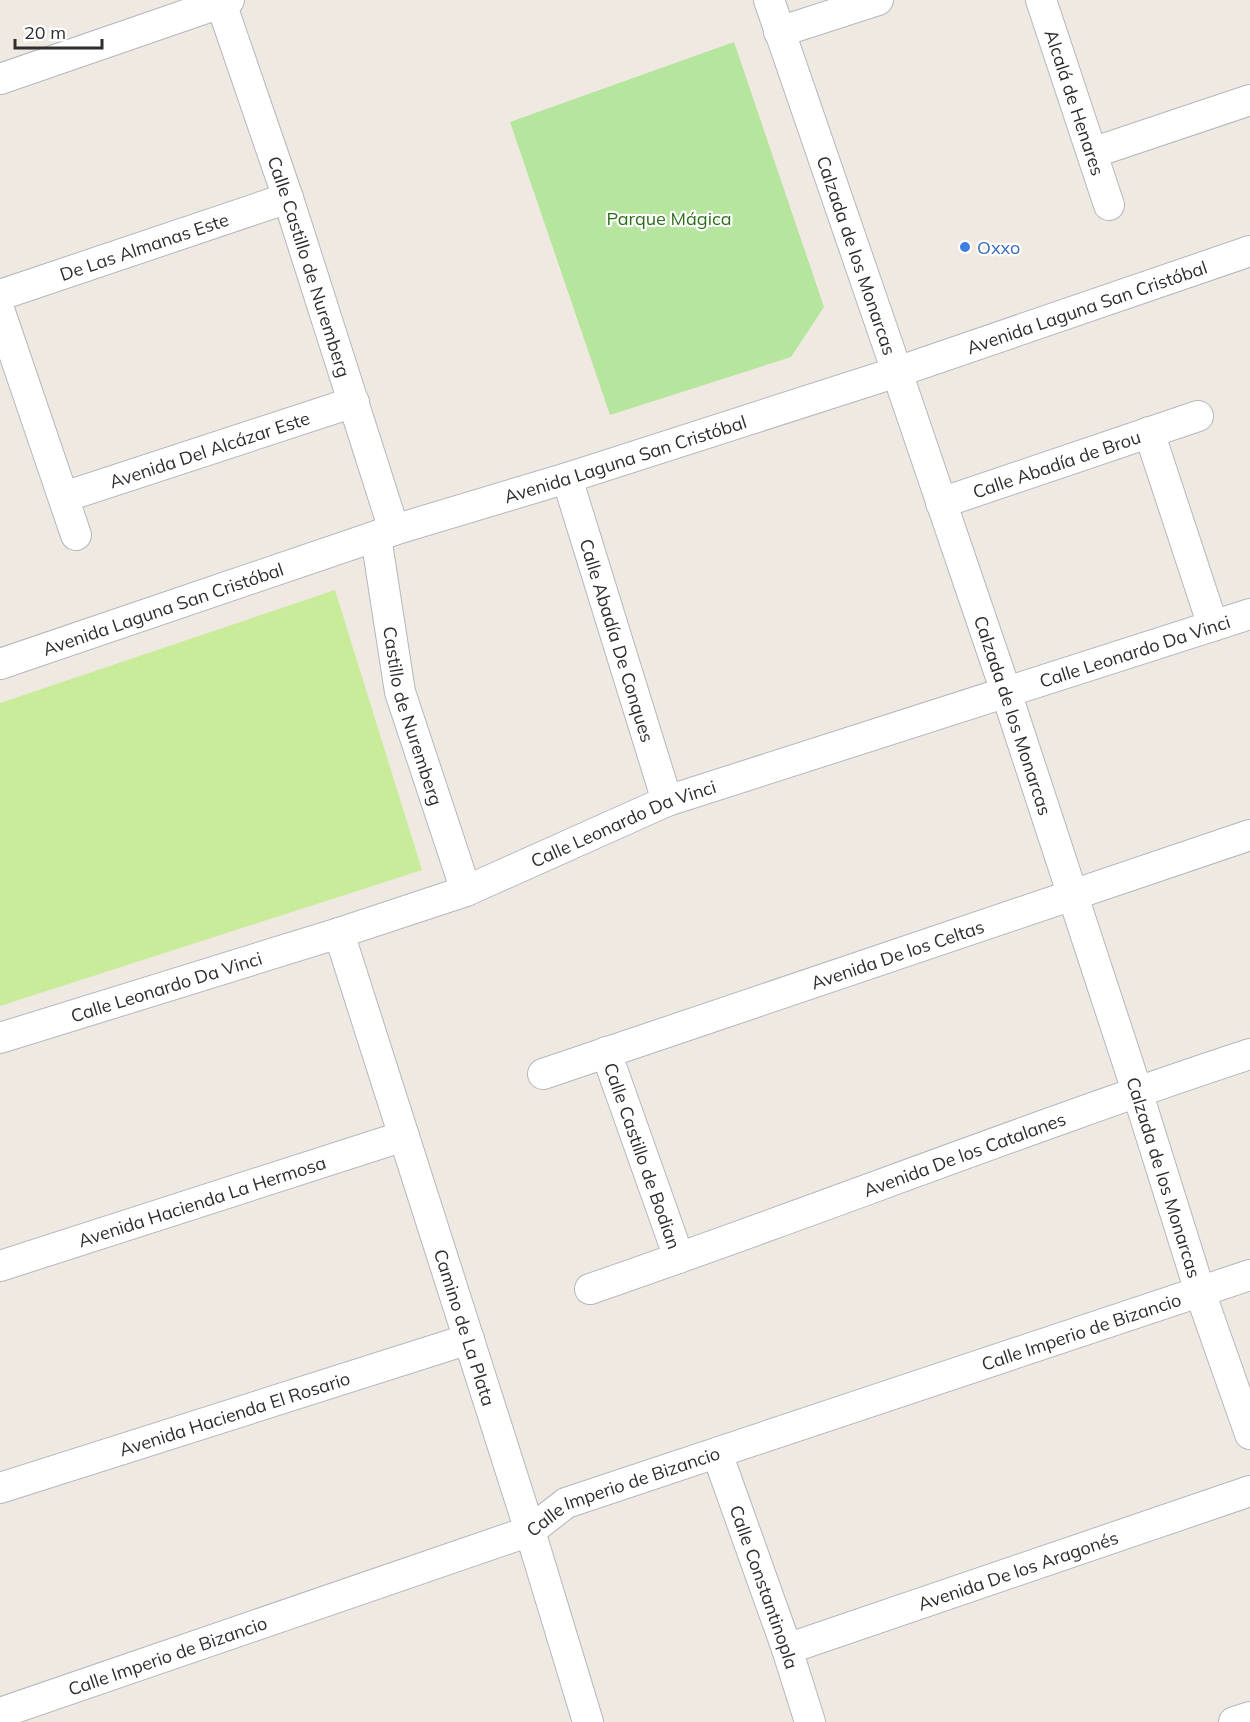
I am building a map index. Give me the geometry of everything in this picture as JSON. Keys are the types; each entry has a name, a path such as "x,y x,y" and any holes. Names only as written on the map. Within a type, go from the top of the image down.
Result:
{"street":[{"name":"Calzada de los Monarcas","path":"769,0 1006,692 1137,1091 1200,1292 1250,1434"},
{"path":"779,32 878,0"},
{"name":"Alcalá de Henares","path":"1041,0 1109,205"},
{"path":"0,79 225,1"},
{"name":"Calle Castillo de Nuremberg","path":"225,1 354,402 385,534"},
{"path":"1092,153 1250,100"},
{"name":"De Las Almanas Este","path":"0,295 288,198"},
{"name":"Avenida Laguna San Cristóbal","path":"0,664 385,534 897,372 1250,251"},
{"path":"0,312 76,535"},
{"name":"Avenida Del Alcázar Este","path":"64,497 354,402"},
{"path":"1149,432 1198,416"},
{"name":"Calle Abadía de Brou","path":"941,503 1149,432 1213,626"},
{"name":"Calle Abadía De Conques","path":"567,478 668,801"},
{"name":"Castillo de Nuremberg","path":"385,534 400,692 466,891"},
{"name":"Calle Leonardo Da Vinci","path":"0,1038 339,933 466,891 668,801 1250,614"},
{"name":"Avenida De los Celtas","path":"543,1074 1250,835"},
{"name":"Camino de La Plata","path":"339,933 530,1531 588,1722"},
{"name":"Calle Castillo de Bodian","path":"606,1052 679,1258"},
{"name":"Avenida De los Catalanes","path":"590,1289 1137,1091 1250,1054"},
{"name":"Avenida Hacienda La Hermosa","path":"0,1266 404,1136"},
{"name":"Calle Imperio de Bizancio","path":"0,1713 530,1531 566,1503 1250,1275"},
{"name":"Avenida Hacienda El Rosario","path":"0,1488 469,1339"},
{"name":"Calle Constantinopla","path":"717,1453 787,1649 810,1722"},
{"name":"Avenida De los Aragonés","path":"787,1649 1250,1491"},
{"path":"1234,1722 1250,1717"}],"green space":[{"name":"Parque Mágica","path":"734,42 824,307 791,357 610,415 510,122"},
{"path":"335,590 422,870 0,1006 0,703"}],"place":[{"name":"Oxxo","path":"965,247"}]}
